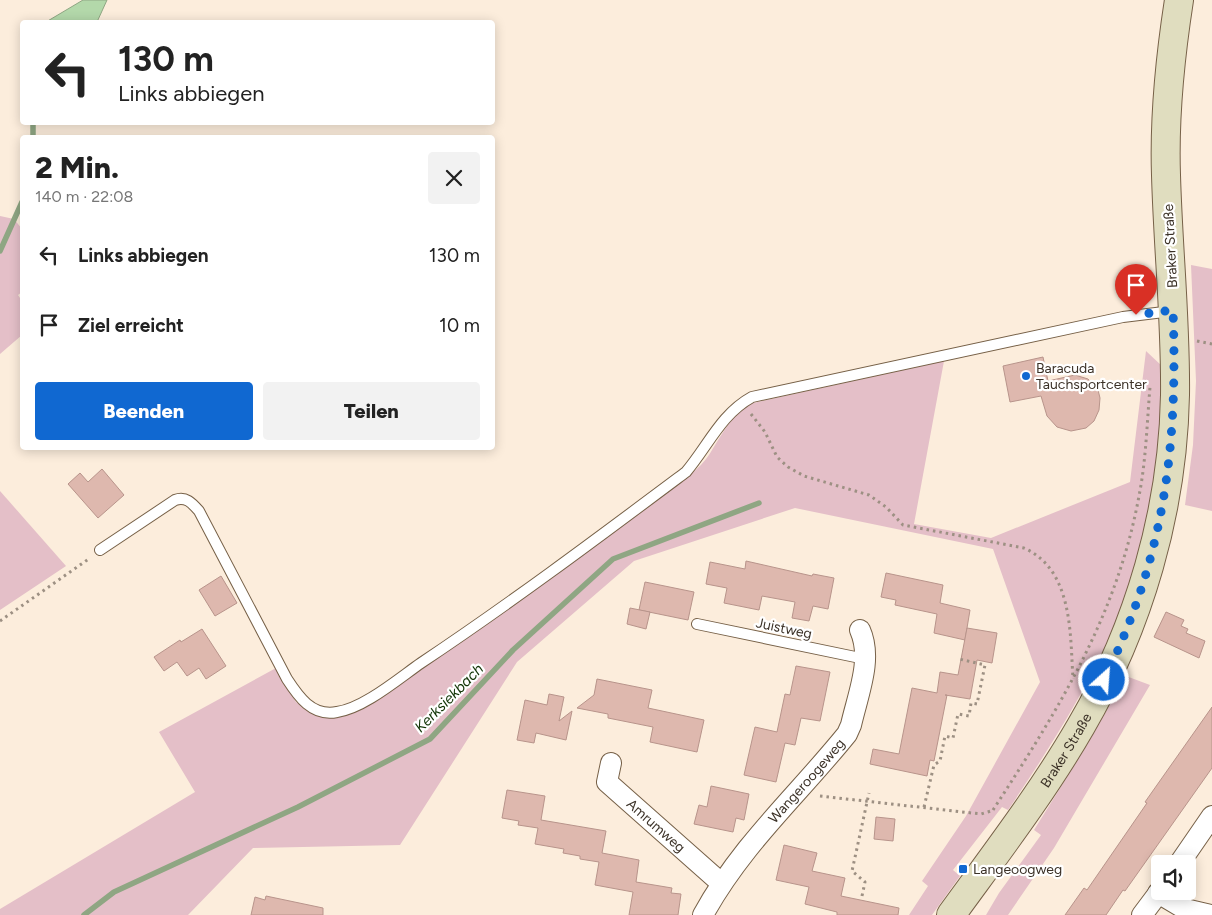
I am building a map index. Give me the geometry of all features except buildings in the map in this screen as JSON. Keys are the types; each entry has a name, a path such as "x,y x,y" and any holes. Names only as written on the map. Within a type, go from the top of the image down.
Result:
{"main road":[{"name":"Braker Straße","path":"951,915 1016,826 1082,725 1119,649 1141,595 1158,532 1167,484 1175,396 1166,165 1168,94 1178,0"}],"street":[{"name":"Wangeroogeweg","path":"703,915 720,883 751,842 847,734 851,724 865,660 866,648 860,630"},
{"name":"Amrumweg","path":"610,763 607,782 720,883"},
{"path":"1185,855 1212,816"},
{"path":"1142,915 1153,900"},
{"path":"1171,900 1185,909 1211,915"}],"lane":[{"path":"100,550 175,500 187,499 199,511 287,679 300,698 313,708 335,713 350,709 373,695 482,623 686,472 702,453 722,420 738,405 752,397 774,390 872,372 1123,317 1173,310"},
{"name":"Juistweg","path":"698,624 865,660"}],"path":[{"path":"794,792 981,814 993,810 1038,742 1073,679 1106,612 1129,541 1139,496 1150,384"},
{"path":"738,405 748,410 765,432 777,457 804,476 869,495 879,501 903,525 911,528 1032,551 1048,567 1061,589 1068,610 1073,679"},
{"path":"0,621 100,550"},
{"path":"924,808 934,765 940,761 945,736 953,738 958,714 969,716 971,703 977,704 985,665 959,659"},
{"path":"862,896 865,882 852,871 869,793"},
{"path":"993,810 1001,815"}],"shaded area":[{"path":"83,0 107,0 98,20 49,20"},
{"path":"0,216 14,219 20,226 20,294 18,295 20,298 20,337 0,354"},
{"path":"1191,265 1212,269 1212,511 1185,505 1193,445 1196,381"},
{"path":"1146,351 1163,367 1158,467 1148,527 1120,613 1102,654 1058,733 1008,810 1002,807 953,870 960,876 932,915 909,915 928,886 922,881 966,816 1040,682 993,549 795,508 634,561 517,662 400,845 253,848 188,915 0,915 0,909 195,792 159,732 276,668 296,702 318,716 383,694 484,626 688,477 707,458 739,412 753,403 944,361 914,524 991,538 1130,482"},
{"path":"0,491 66,566 0,610"},
{"path":"1126,676 1150,685 1054,848 1008,915 986,915 999,893 1041,835 1034,830 1087,745"}],"waterway":[{"path":"33,125 33,135"},
{"path":"0,251 20,206"},
{"name":"Kerksiekbach","path":"84,915 114,892 298,807 430,739 513,650 613,559 759,503"}],"place":[{"name":"Baracuda Tauchsportcenter","path":"1026,376"},
{"name":"Langeoogweg","path":"963,869"}],"route":[{"path":"1104,680 1141,595 1158,532 1167,484 1172,436 1175,396 1173,310 1136,315"}]}
